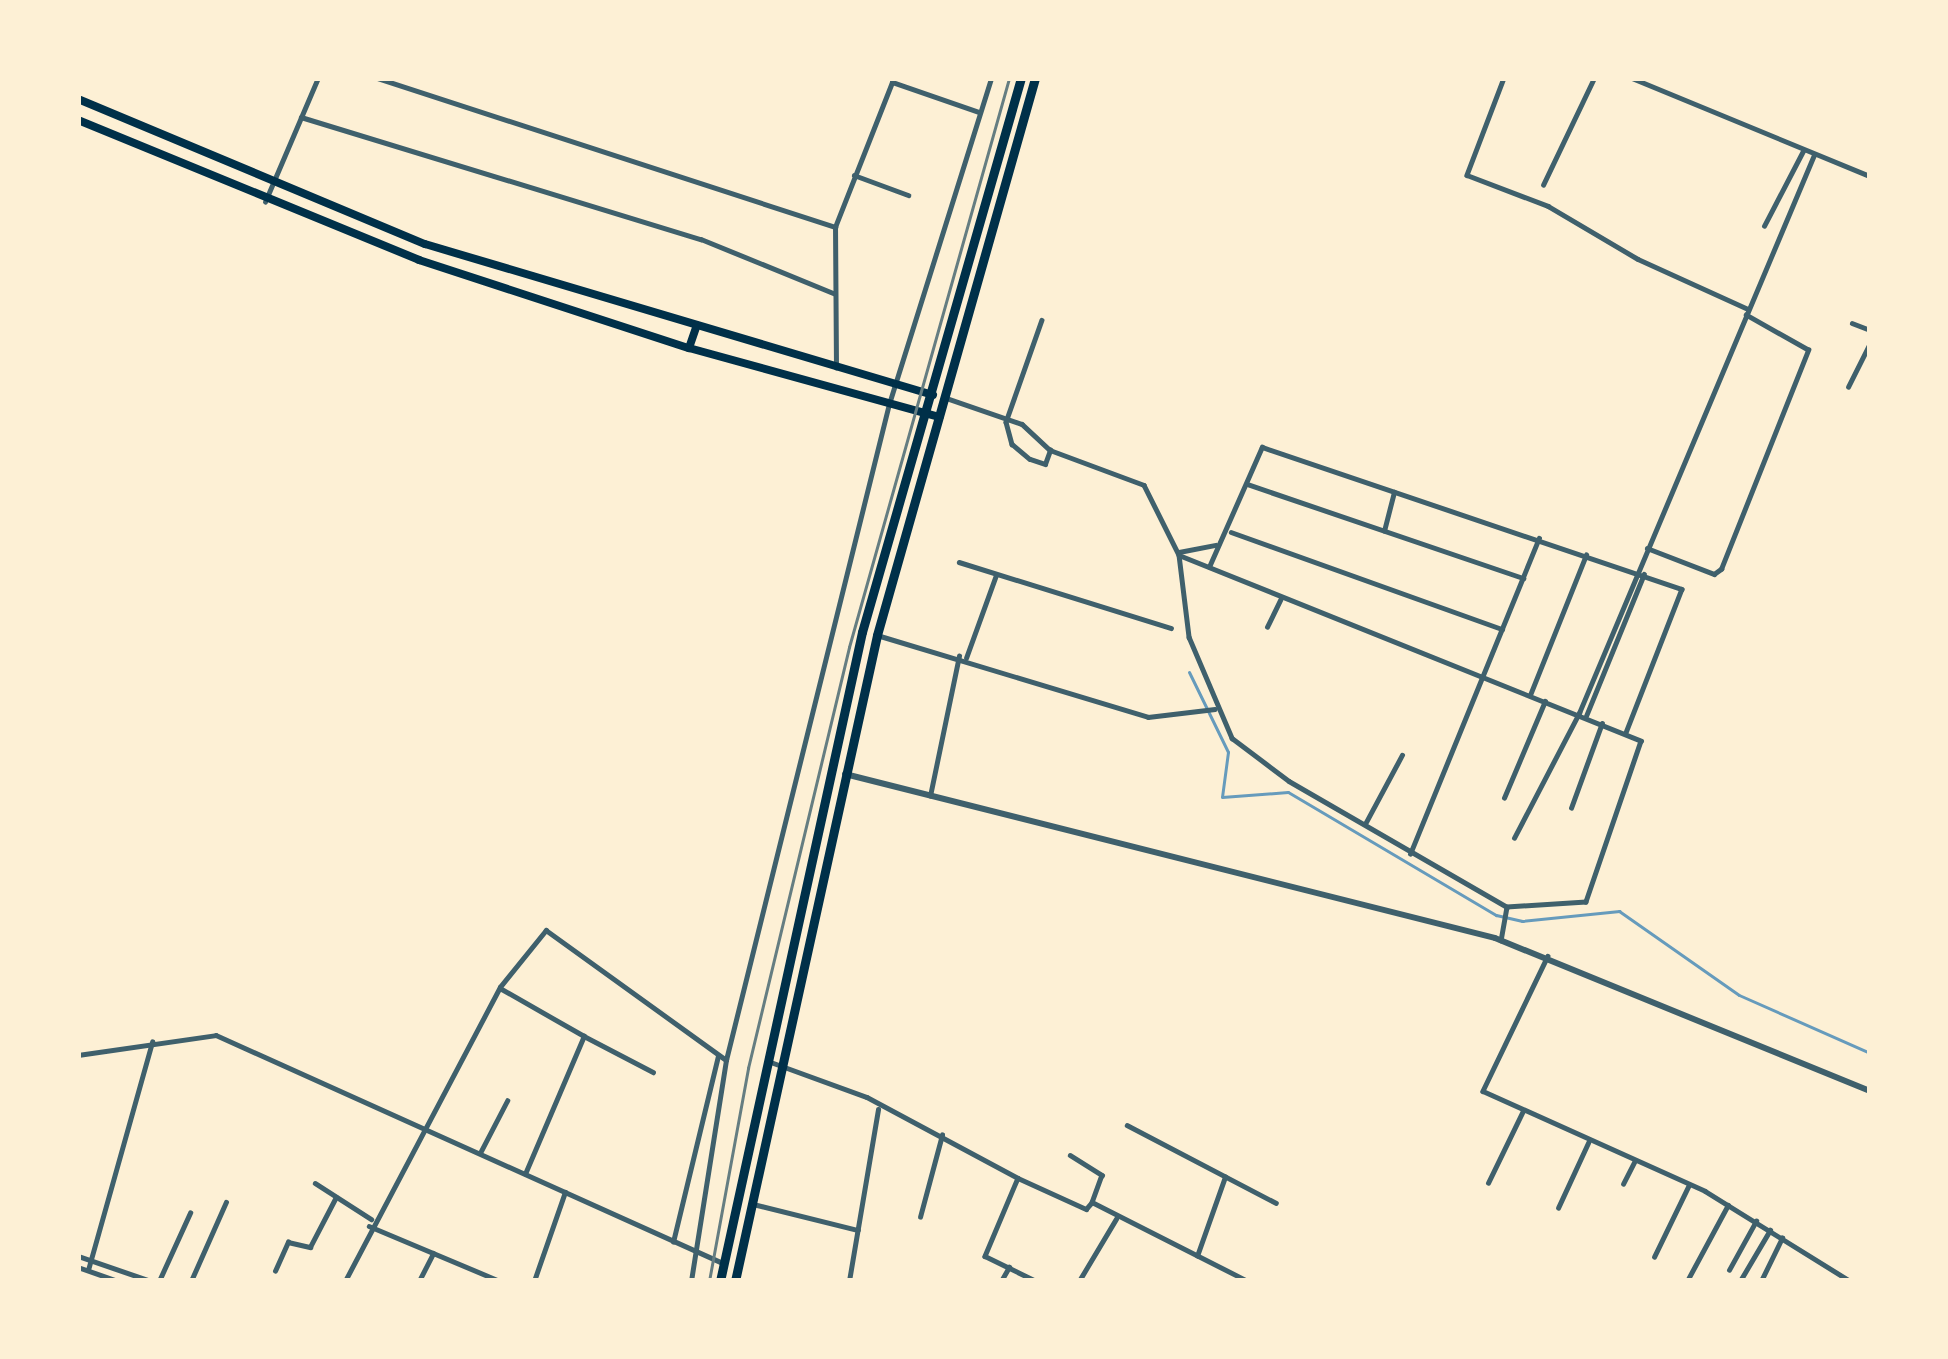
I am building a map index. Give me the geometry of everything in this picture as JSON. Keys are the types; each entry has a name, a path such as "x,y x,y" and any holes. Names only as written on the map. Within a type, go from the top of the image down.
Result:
{"highway":[{"path":"720,1281 862,632 1021,78"},
{"path":"735,1281 877,634 1035,78"}],"main road":[{"path":"78,98 425,244 946,398"},
{"path":"78,121 266,202 689,348 940,417"},
{"path":"689,348 698,325"}],"street":[{"path":"266,202 318,78"},
{"path":"377,78 835,227"},
{"path":"691,1281 726,1060 889,404 991,78"},
{"path":"1504,78 1467,175 1548,206 1638,260 1747,312 1808,350 1721,569 1714,574 1646,547"},
{"path":"1543,185 1594,78"},
{"path":"1632,78 1870,176"},
{"path":"836,368 835,227 892,82 981,112"},
{"path":"301,117 701,239 833,293"},
{"path":"1765,226 1803,151"},
{"path":"1582,714 1636,570 1814,155"},
{"path":"854,175 908,195"},
{"path":"1042,320 1010,426 1021,453 1048,462 1050,451"},
{"path":"1852,323 1870,330"},
{"path":"1848,387 1870,343"},
{"path":"946,398 1010,426 1050,451 1144,485 1178,554 1189,637 1214,709 1245,752 1506,910 1586,902 1644,746 1582,714 1280,599 1178,554"},
{"path":"1178,554 1215,545 1231,532 1262,447 1636,570 1685,594 1626,734"},
{"path":"1247,484 1523,578"},
{"path":"1384,531 1394,492"},
{"path":"1231,532 1502,629"},
{"path":"1410,854 1539,538"},
{"path":"1209,566 1215,545"},
{"path":"1529,695 1586,554"},
{"path":"959,562 1171,628"},
{"path":"1514,838 1582,714 1644,574"},
{"path":"930,796 962,657 996,575"},
{"path":"1267,627 1280,599"},
{"path":"877,634 1148,717 1214,709"},
{"path":"1504,798 1545,701"},
{"path":"1571,808 1602,723"},
{"path":"1364,826 1402,755"},
{"path":"845,774 1501,940 1870,1090"},
{"path":"1501,940 1506,910"},
{"path":"347,1280 371,1223 500,987 550,931 726,1060"},
{"path":"1548,956 1484,1082 1486,1094 1728,1205 1783,1238 1835,1278 1850,1281"},
{"path":"500,987 653,1072"},
{"path":"78,1055 216,1035 725,1264"},
{"path":"524,1174 584,1036"},
{"path":"89,1265 152,1042"},
{"path":"673,1242 718,1056"},
{"path":"768,1061 942,1135 1086,1209 1102,1175 1070,1155"},
{"path":"480,1153 507,1101"},
{"path":"849,1281 878,1108"},
{"path":"1488,1183 1523,1111"},
{"path":"1127,1125 1276,1203"},
{"path":"920,1217 942,1135"},
{"path":"1558,1208 1588,1141"},
{"path":"1623,1184 1634,1161"},
{"path":"1197,1259 1225,1177"},
{"path":"1018,1178 985,1254 991,1262 1036,1281"},
{"path":"315,1184 371,1223 495,1280"},
{"path":"1654,1257 1689,1185"},
{"path":"534,1281 565,1192"},
{"path":"275,1271 289,1242 309,1248 336,1197"},
{"path":"191,1281 226,1202"},
{"path":"1092,1202 1248,1281"},
{"path":"751,1204 858,1230"},
{"path":"1687,1281 1728,1205"},
{"path":"159,1281 190,1213"},
{"path":"1079,1281 1116,1218"},
{"path":"1729,1270 1756,1221"},
{"path":"1739,1281 1770,1230"},
{"path":"1761,1281 1783,1238"},
{"path":"419,1281 433,1253"},
{"path":"78,1256 118,1281"},
{"path":"78,1268 89,1265 151,1281"},
{"path":"1001,1281 1009,1267"}],"waterway":[{"path":"1189,672 1228,752 1222,797 1288,792 1496,915 1522,921 1619,911 1739,995 1870,1053"}],"railway":[{"path":"709,1281 748,1068 849,647 1009,78"}]}
